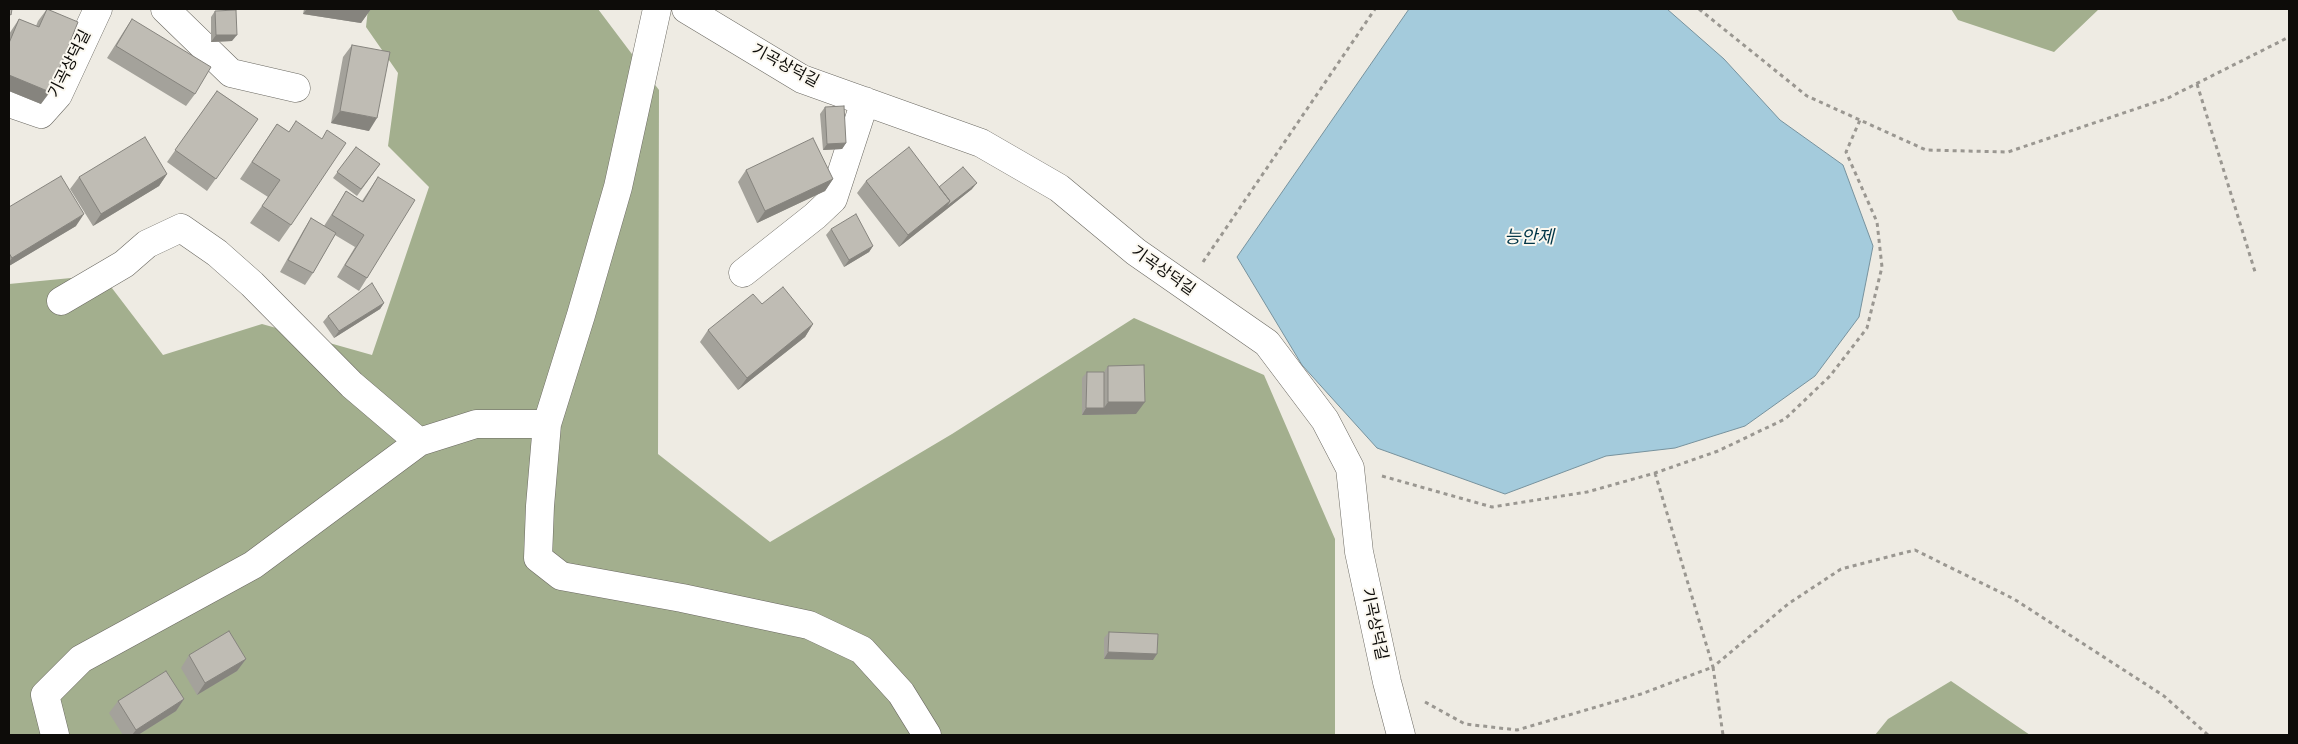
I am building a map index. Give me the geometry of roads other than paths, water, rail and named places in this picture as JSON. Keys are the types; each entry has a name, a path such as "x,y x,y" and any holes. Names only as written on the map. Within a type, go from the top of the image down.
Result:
{"street":[{"name":"기곡상덕길","path":"9,103 41,114 58,95 98,9"},
{"path":"165,9 231,73 296,88"},
{"path":"657,9 618,187 582,315 547,424 538,558 561,576 682,598 809,625 862,650 902,693 927,735"},
{"name":"기곡상덕길","path":"686,9 802,79 981,143 1051,183 1136,252 1267,343 1325,420 1350,468 1359,552 1387,682 1401,735"},
{"path":"744,273 815,216 832,199 865,101"},
{"path":"60,301 124,264 147,244 181,228 217,253 252,284 352,385 418,442"},
{"path":"55,735 45,694 81,659 253,565 418,442 476,424 547,424"}],"water":[{"name":"능안제","path":"1409,9 1667,9 1724,59 1780,120 1843,165 1873,246 1859,317 1815,376 1745,426 1675,448 1606,456 1505,494 1377,448 1302,365 1237,257"}]}
